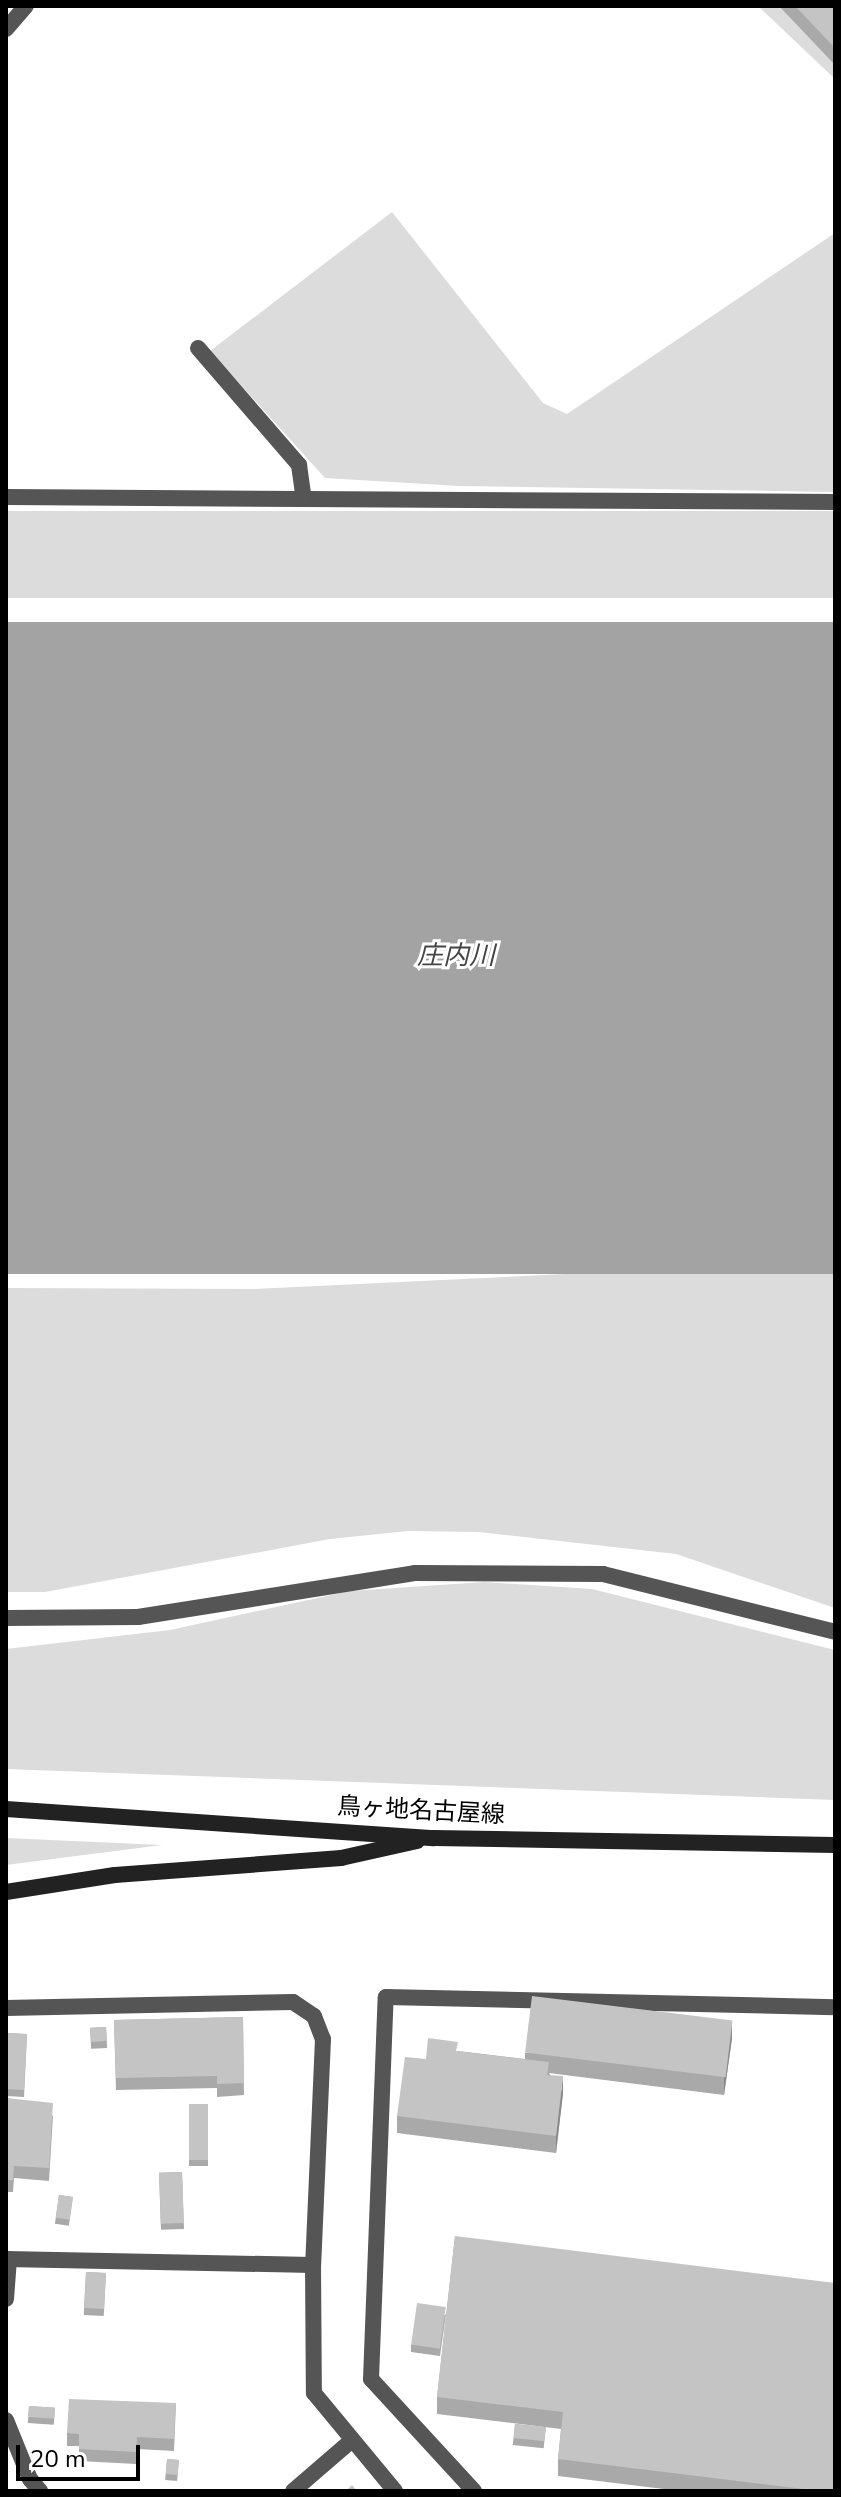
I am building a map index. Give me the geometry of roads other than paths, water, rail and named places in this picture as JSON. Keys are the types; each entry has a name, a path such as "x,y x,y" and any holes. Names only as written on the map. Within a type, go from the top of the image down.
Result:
{"main road":[{"name":"鳥ヶ地名古屋線","path":"6,1809 434,1838 835,1845"},
{"path":"6,1892 115,1875 341,1858 434,1838"}],"street":[{"path":"6,29 26,6"},
{"path":"198,348 299,465 304,499"},
{"path":"6,497 835,502"},
{"path":"6,1618 138,1617 415,1573 603,1574 835,1632"},
{"path":"474,2491 371,2379 386,1997 835,2007"},
{"path":"6,2008 293,2002 314,2016 323,2039 313,2265 314,2393 395,2491"},
{"path":"6,2299 8,2259 313,2265"},
{"path":"6,2420 23,2465 40,2491"},
{"path":"293,2491 351,2441"}],"water":[{"name":"庄内川","path":"6,622 835,622 835,1274 6,1274"}]}
